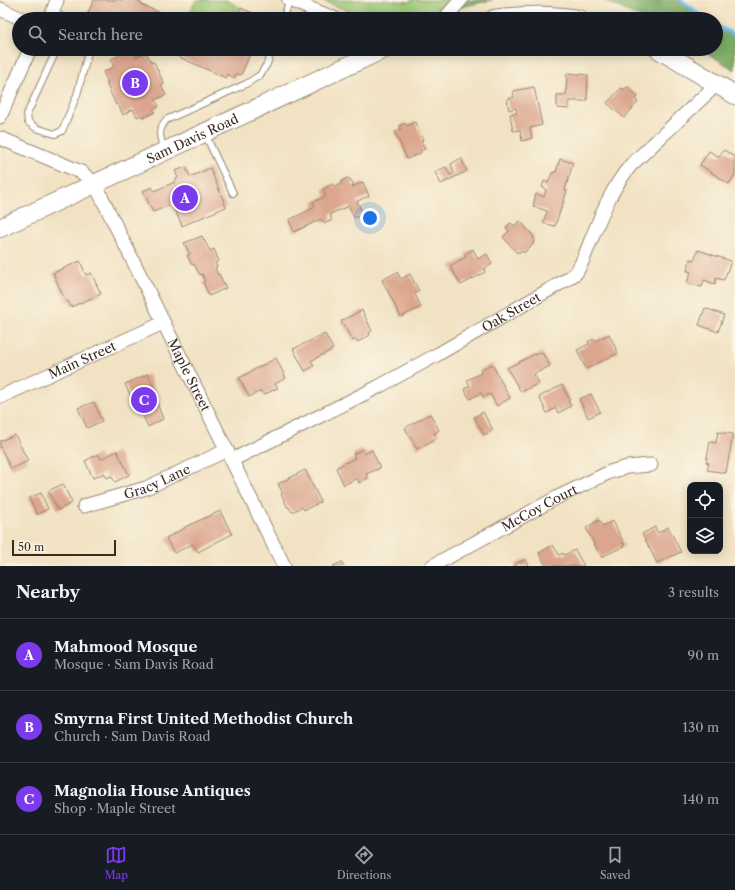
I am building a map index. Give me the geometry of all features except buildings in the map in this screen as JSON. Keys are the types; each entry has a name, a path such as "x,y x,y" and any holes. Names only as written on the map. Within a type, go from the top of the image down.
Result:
{"street":[{"path":"289,0 319,12"},
{"path":"450,12 461,0"},
{"path":"0,9 12,14"},
{"path":"0,117 27,56"},
{"name":"Sam Davis Road","path":"0,228 369,56"},
{"path":"670,56 735,95"},
{"name":"Oak Street","path":"229,455 378,387 447,349 576,273 612,191 620,178 631,165 718,84"},
{"path":"0,138 81,172 95,184"},
{"name":"Maple Street","path":"95,184 284,566"},
{"name":"Main Street","path":"0,397 163,323"},
{"name":"Gracy Lane","path":"84,506 146,488 229,455"},
{"name":"McCoy Court","path":"432,566 558,497 610,472 627,467 651,465"}],"lane":[{"path":"285,12 289,0"},
{"path":"54,56 27,114 28,122 36,128 55,134 62,131 77,95 88,56"},
{"path":"164,152 159,137 160,127 166,120 246,84 260,75 267,64 270,56"},
{"path":"204,133 233,193"}],"green space":[{"path":"196,0 226,0 241,8 239,12 190,12"},
{"path":"321,0 388,0 409,2 412,0 450,0 444,12 351,12"},
{"path":"450,0 493,0 461,7"},
{"path":"603,0 681,0 696,12 629,12"},
{"path":"723,29 735,35 735,70 712,56 723,56"}],"waterway":[{"path":"681,0 696,12"},
{"path":"723,29 735,35"}],"place":[{"name":"Smyrna First United Methodist Church","path":"135,83"},
{"name":"Mahmood Mosque","path":"185,198"},
{"name":"Magnolia House Antiques","path":"144,400"}]}
